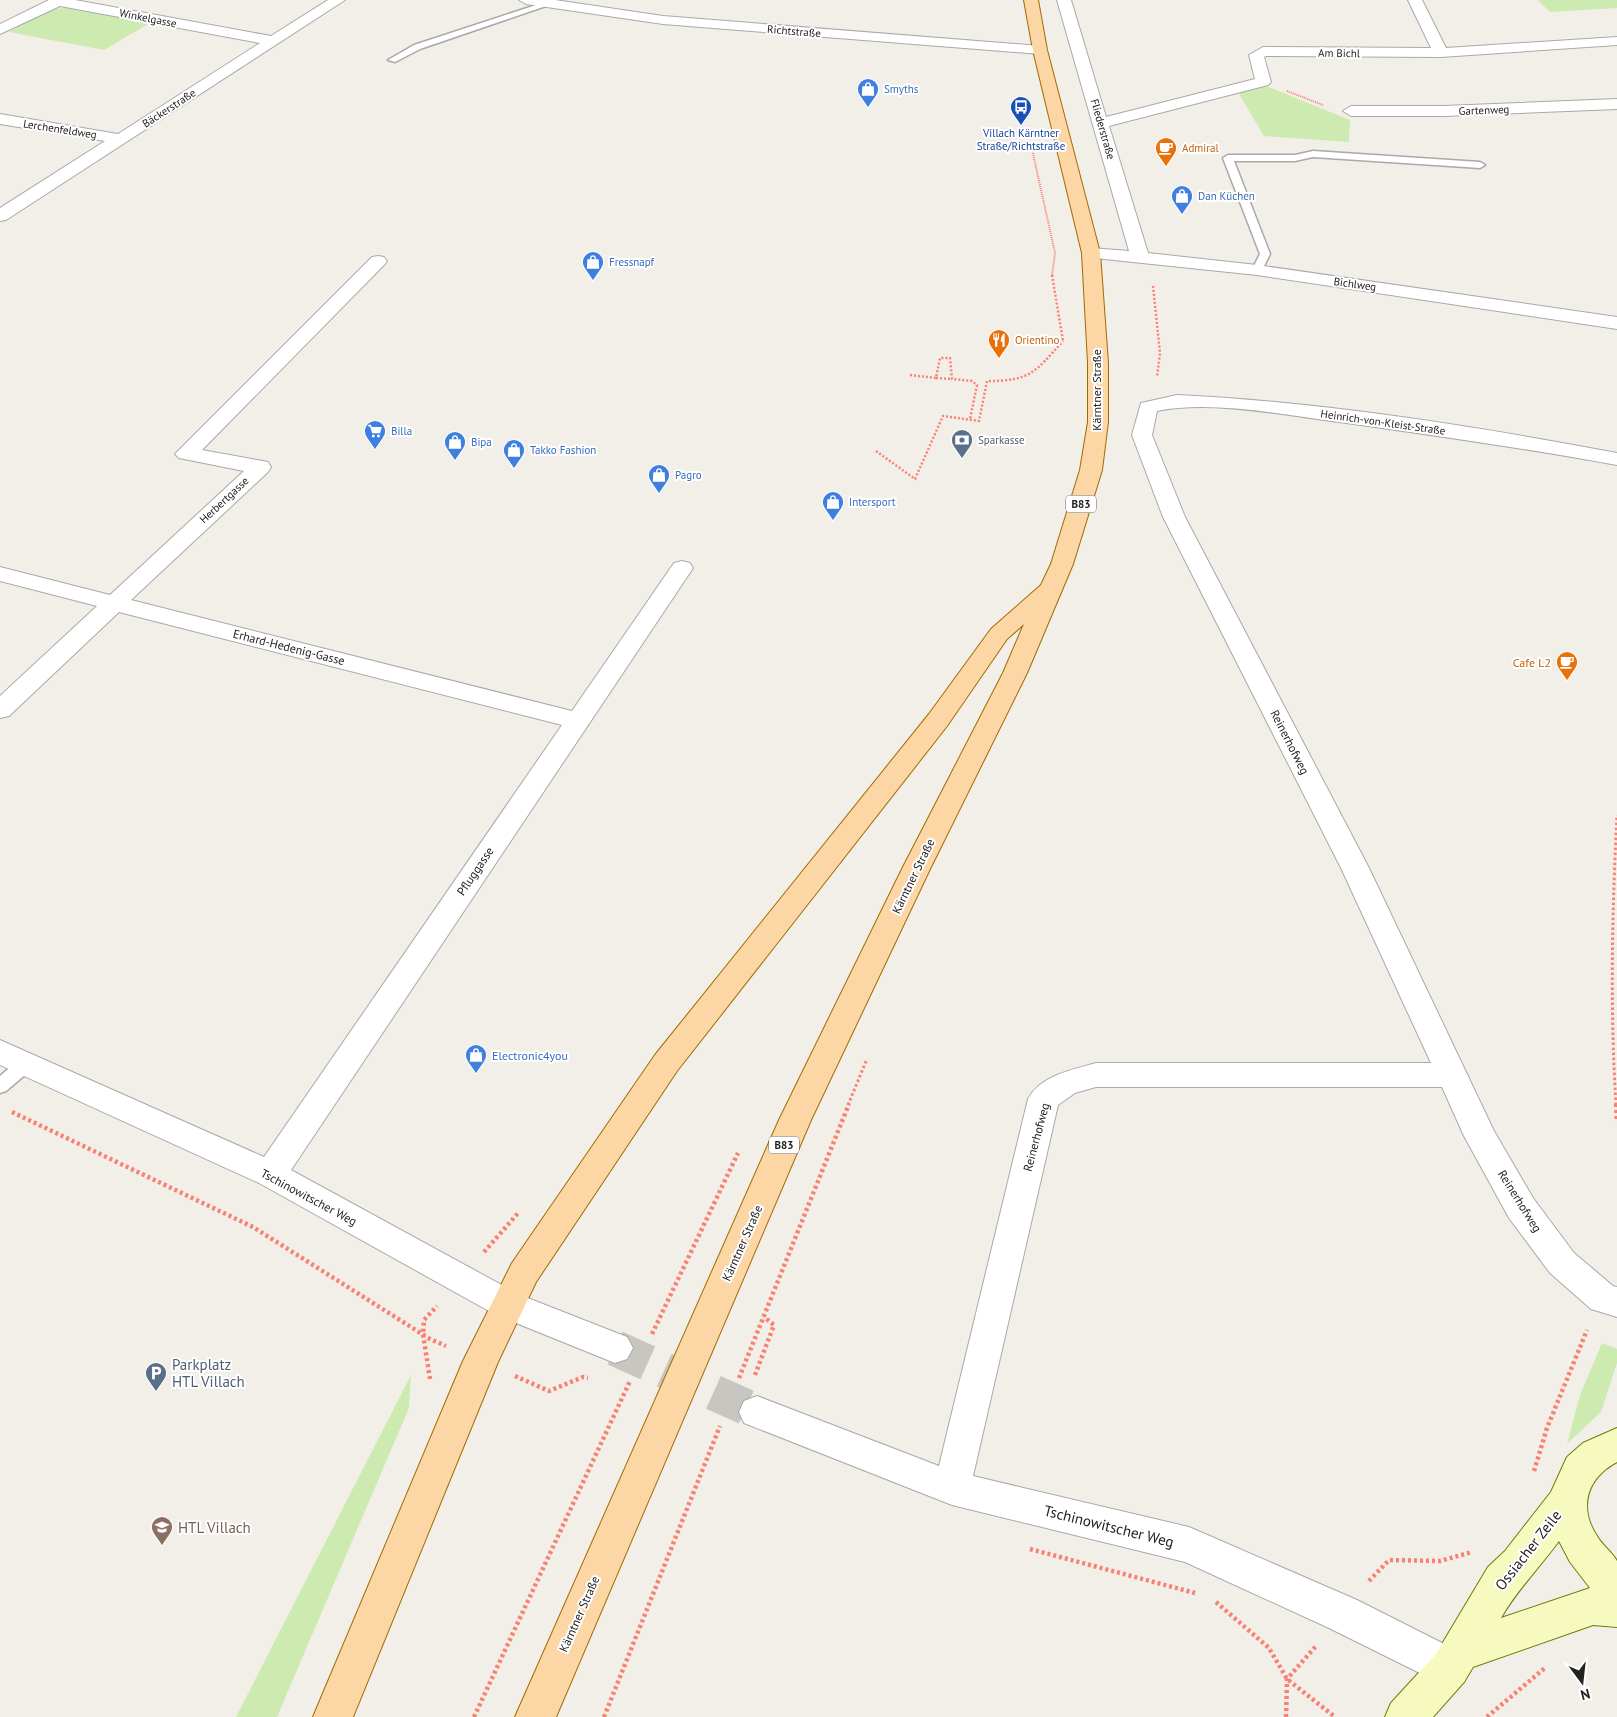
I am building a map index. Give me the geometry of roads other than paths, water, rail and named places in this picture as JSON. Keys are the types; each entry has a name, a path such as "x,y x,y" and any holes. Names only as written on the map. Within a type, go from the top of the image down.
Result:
{"main road":[{"name":"Kärntner Straße","path":"534,1717 795,1120 916,869 1015,673 1054,584 1091,470 1098,422 1098,363 1091,253 1040,50 1031,0"},
{"path":"332,1717 477,1370 524,1273 666,1064 938,720 999,634 1054,584"}],"street":[{"name":"Winkelgasse","path":"0,30 58,0 273,41"},
{"name":"Bäckerstraße","path":"0,216 338,0"},
{"name":"Richtstraße","path":"526,0 663,20 1040,50"},
{"name":"Fliederstraße","path":"1064,0 1102,123 1140,258"},
{"path":"1414,0 1441,53"},
{"path":"663,20 671,6"},
{"name":"Am Bichl","path":"1102,123 1263,82 1256,55 1263,51 1441,53 1617,41"},
{"name":"Gartenweg","path":"1351,111 1444,111 1617,104"},
{"name":"Lerchenfeldweg","path":"0,119 120,139"},
{"name":"Bichlweg","path":"1091,253 1257,270 1617,323"},
{"name":"Herbertgasse","path":"0,710 260,467 186,454 378,261"},
{"name":"Heinrich-von-Kleist-Straße","path":"1152,395 1177,401 1256,405 1527,442 1617,459"},
{"name":"Reinerhofweg","path":"1152,395 1142,435 1174,517 1355,868 1480,1136 1521,1208 1562,1263 1603,1299 1617,1302"},
{"name":"Pfluggasse","path":"270,1174 682,568"},
{"name":"Erhard-Hedenig-Gasse","path":"0,574 578,721"},
{"name":"Tschinowitscher Weg","path":"13,1058 270,1174 508,1305 616,1348"},
{"name":"Reinerhofweg","path":"952,1488 1044,1099 1065,1084 1096,1075 1451,1075"},
{"name":"Tschinowitscher Weg","path":"744,1404 952,1488 1189,1545 1344,1614 1455,1660"},
{"name":"Ossiacher Zeile","path":"1405,1717 1455,1660 1502,1580 1519,1564 1567,1500 1578,1471 1598,1452 1617,1445"},
{"path":"1567,1500 1574,1532 1591,1562 1617,1589"},
{"name":"Ossiacher Zeile","path":"1455,1660 1593,1606 1617,1608"}],"lane":[{"name":"Richtstraße","path":"392,60 417,47 548,4"},
{"path":"1257,270 1265,254 1228,158 1295,158 1313,154 1480,165"},
{"path":"0,1086 13,1058"}],"tunnel":[{"path":"615,1348 757,1412"}],"place":[{"name":"Smyths","path":"868,108"},
{"name":"Villach Kärntner Straße/Richtstraße","path":"1021,126"},
{"name":"Admiral","path":"1166,167"},
{"name":"Dan Küchen","path":"1182,215"},
{"name":"Fressnapf","path":"593,281"},
{"name":"Orientino","path":"999,359"},
{"name":"Billa","path":"375,450"},
{"name":"Sparkasse","path":"962,459"},
{"name":"Bipa","path":"455,461"},
{"name":"Takko Fashion","path":"514,469"},
{"name":"Pagro","path":"659,494"},
{"name":"Intersport","path":"833,521"},
{"name":"Cafe L2","path":"1567,681"},
{"name":"Electronic4you","path":"476,1074"},
{"name":"Parkplatz HTL Villach","path":"156,1392"},
{"name":"HTL Villach","path":"162,1546"}]}
